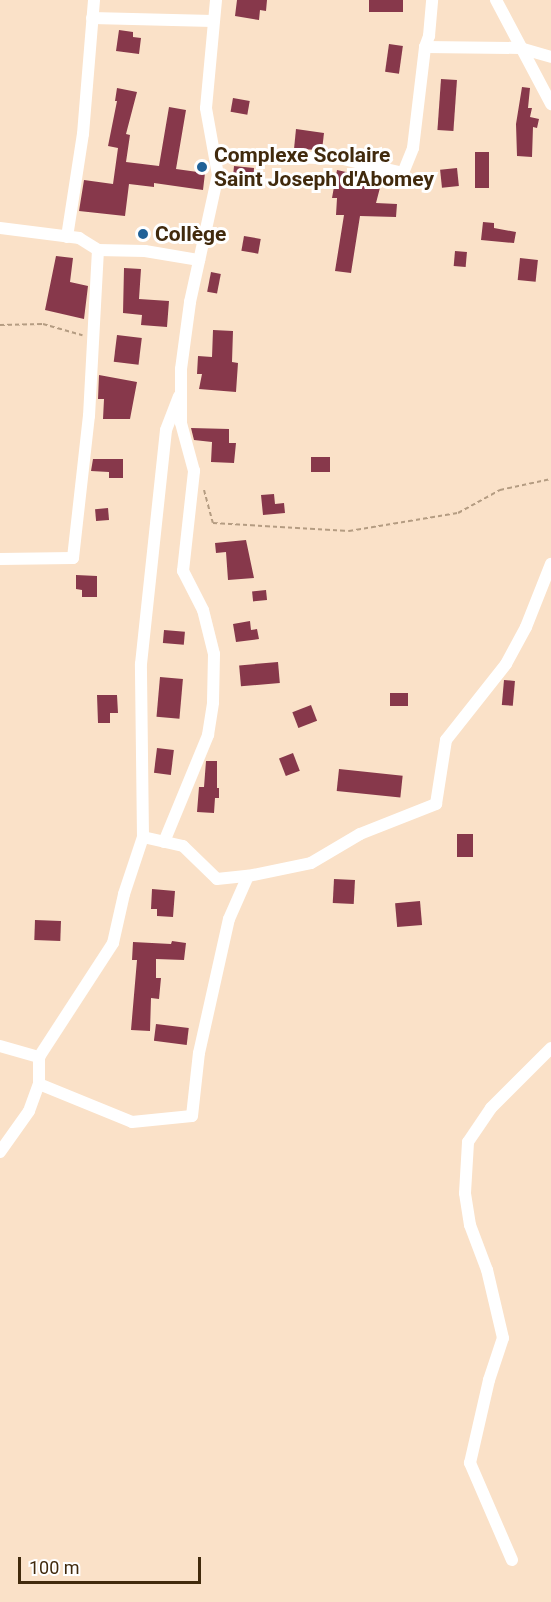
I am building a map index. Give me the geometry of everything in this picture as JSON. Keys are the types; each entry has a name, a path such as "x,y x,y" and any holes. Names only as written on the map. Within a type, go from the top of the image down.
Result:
{"street":[{"path":"67,237 83,134 94,0"},
{"path":"164,842 208,735 213,702 214,654 203,610 183,571 194,471 181,423 184,336 218,175 206,108 216,0"},
{"path":"216,154 343,159 403,173 413,148 432,0"},
{"path":"496,0 551,104"},
{"path":"92,18 213,21"},
{"path":"425,47 520,48 551,57"},
{"path":"0,228 79,238 98,250 145,251 199,260"},
{"path":"0,559 73,558 89,416 98,250"},
{"path":"0,1152 29,1111 39,1084 39,1057 113,943 124,894 143,837 141,664 166,430 182,388"},
{"path":"143,837 183,846 218,879 248,876 311,863 360,834 436,804 446,740 507,664 526,627 551,564"},
{"path":"39,1084 132,1122 192,1116 199,1053 229,919 248,876"},
{"path":"0,1046 39,1057"},
{"path":"512,1560 470,1463 489,1380 503,1338 487,1270 470,1225 465,1193 468,1142 491,1108 551,1048"}],"path":[{"path":"0,325 43,324 75,332 92,340"},
{"path":"194,471 206,493 213,524 349,531 458,513 500,490 551,479"}],"building":[{"path":"237,0 267,0 266,11 260,10 259,20 235,16"},
{"path":"369,0 403,0 403,12 369,12"},
{"path":"119,30 133,32 133,37 141,38 139,54 116,51"},
{"path":"389,44 403,46 399,74 385,72"},
{"path":"441,79 457,80 453,131 437,130"},
{"path":"522,87 530,88 528,108 532,108 530,117 539,119 537,128 533,127 532,157 517,156 516,124"},
{"path":"117,88 137,92 126,134 130,135 126,162 159,166 169,107 186,110 176,169 205,173 203,190 154,183 154,187 129,184 125,216 79,211 84,180 113,184 118,148 108,146 117,101 115,101"},
{"path":"233,98 250,101 247,115 231,112"},
{"path":"296,129 324,133 322,150 294,149"},
{"path":"475,152 489,152 489,188 475,188"},
{"path":"234,166 254,168 253,183 233,177"},
{"path":"457,168 459,186 442,188 440,170"},
{"path":"337,170 382,180 376,203 397,204 396,217 360,216 351,273 335,271 344,215 336,215 337,198 332,198"},
{"path":"483,222 494,223 494,228 516,232 514,243 481,240"},
{"path":"244,236 261,239 258,254 241,251"},
{"path":"455,251 467,252 466,267 454,266"},
{"path":"56,256 73,258 70,282 88,286 84,319 45,310"},
{"path":"520,258 538,260 536,282 518,280"},
{"path":"124,268 141,269 139,299 169,301 167,327 141,325 142,315 123,313"},
{"path":"211,272 221,274 217,294 207,292"},
{"path":"213,330 233,331 232,362 238,363 236,392 199,389 202,374 197,374 198,356 212,357"},
{"path":"117,335 142,338 139,365 114,362"},
{"path":"99,375 137,382 130,419 103,419 104,399 98,399"},
{"path":"191,428 229,429 229,443 236,443 234,463 211,462 212,442 194,440"},
{"path":"311,457 330,457 330,472 311,472"},
{"path":"93,459 123,459 123,478 109,478 109,472 91,471"},
{"path":"274,494 275,504 284,503 285,513 263,515 261,495"},
{"path":"108,508 109,520 96,521 95,509"},
{"path":"246,540 254,578 228,580 226,552 216,553 215,543"},
{"path":"76,575 97,576 97,597 82,597 82,590 76,589"},
{"path":"266,590 267,600 253,601 252,591"},
{"path":"250,621 251,630 257,629 259,639 236,642 233,624"},
{"path":"164,630 185,632 184,645 163,643"},
{"path":"278,662 280,683 241,686 239,665"},
{"path":"160,677 183,679 179,719 157,717"},
{"path":"504,680 515,681 513,706 502,705"},
{"path":"390,693 408,693 408,706 390,706"},
{"path":"97,695 117,695 118,713 110,713 110,723 98,723"},
{"path":"311,705 317,721 298,728 292,712"},
{"path":"157,748 174,750 171,775 154,773"},
{"path":"293,753 300,771 286,776 279,758"},
{"path":"206,761 217,761 219,798 215,798 214,813 197,812 199,787 204,787"},
{"path":"339,769 403,776 400,798 337,791"},
{"path":"457,834 473,834 473,857 457,857"},
{"path":"334,879 355,880 354,904 333,903"},
{"path":"152,889 175,891 173,917 157,916 157,909 151,909"},
{"path":"420,901 422,925 397,927 395,903"},
{"path":"35,920 61,921 60,941 34,940"},
{"path":"172,941 186,943 184,960 156,959 156,978 161,978 159,999 151,998 150,1031 131,1030 137,960 132,960 133,942 171,944"},
{"path":"156,1024 189,1028 187,1045 154,1041"}],"place":[{"name":"Complexe Scolaire Saint Joseph d'Abomey","path":"202,167"},
{"name":"Collège","path":"143,234"}]}
